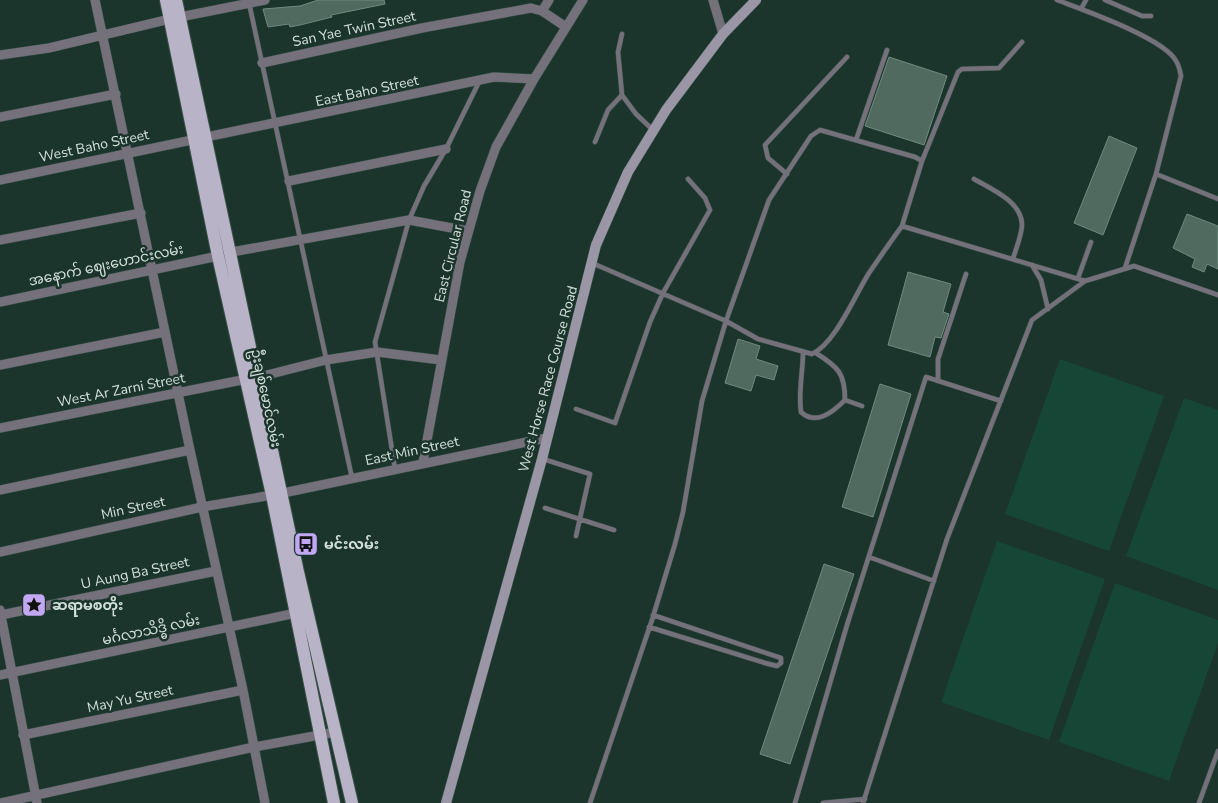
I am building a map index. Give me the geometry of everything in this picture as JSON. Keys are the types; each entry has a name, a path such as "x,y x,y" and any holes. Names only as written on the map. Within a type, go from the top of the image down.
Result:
{"main road":[{"name":"ဦးချစ်မောင်လမ်း","path":"166,0 175,18"},
{"name":"ဦးချစ်မောင်လမ်း","path":"176,0 175,18 200,139 218,256 253,378"},
{"name":"ဦးချစ်မောင်လမ်း","path":"200,139 232,252 253,378 302,612 334,803"},
{"path":"302,612 336,732 352,803"}],"street":[{"path":"95,0 129,153 202,507 243,690 264,803"},
{"path":"0,55 49,48 103,34 265,0"},
{"path":"549,0 542,11 566,27"},
{"name":"East Circular Road","path":"423,462 441,360 468,231 496,147 534,79 583,0"},
{"path":"714,0 723,34"},
{"name":"West Horse Race Course Road","path":"446,803 542,459 596,245 628,172 666,110 723,34 756,0"},
{"name":"San Yae Twin Street","path":"262,62 531,8 542,11"},
{"name":"East Baho Street","path":"200,139 494,77 534,79"},
{"path":"0,117 116,94"},
{"name":"West Baho Street","path":"0,180 200,139"},
{"path":"289,181 446,149"},
{"path":"0,240 141,213"},
{"path":"232,252 300,238 409,220 468,231"},
{"name":"အနောက် ဈေးဟောင်းလမ်း","path":"0,302 218,256"},
{"path":"0,366 165,332"},
{"name":"West Ar Zarni Street","path":"0,428 253,378 326,360 377,352 441,360"},
{"name":"East Min Street","path":"277,494 423,462 546,438"},
{"path":"0,490 190,450"},
{"name":"Min Street","path":"0,552 202,507 277,494"},
{"name":"U Aung Ba Street","path":"0,613 216,570"},
{"name":"မင်္ဂလာသိဒ္ဓိ လမ်း","path":"0,675 302,612"},
{"path":"0,613 36,799"},
{"name":"May Yu Street","path":"23,735 243,690"},
{"path":"1,803 36,799 254,748 336,732"}],"lane":[{"path":"1057,0 1081,9 1160,46 1176,60 1181,76 1156,174 1125,268"},
{"path":"1081,9 1086,0"},
{"path":"1105,0 1142,16 1151,16"},
{"path":"249,2 352,478"},
{"path":"622,34 618,52 622,95 636,114 653,130"},
{"path":"592,263 726,321 758,339 812,354 820,351 834,333 870,273 902,226 922,161 958,72 962,69 999,68 1022,42"},
{"path":"856,140 887,50"},
{"path":"787,174 768,158 765,145 847,57"},
{"path":"395,469 375,342 409,220 424,186 446,149 480,80"},
{"path":"595,142 608,110 622,95"},
{"path":"590,803 654,616 683,512 702,401 726,321 769,200 811,136 820,130 922,161"},
{"path":"1156,174 1218,199"},
{"path":"576,409 615,423 650,322 663,293 710,210 705,198 688,179"},
{"path":"974,179 1012,204 1019,212 1022,224 1013,259"},
{"path":"902,226 1085,281"},
{"path":"1078,278 1091,242"},
{"path":"1032,265 1041,280 1048,309"},
{"path":"823,803 864,801 947,539 1032,320 1085,281 1134,266 1218,295"},
{"path":"938,381 938,359 966,274"},
{"path":"803,352 803,373 799,394 801,412 806,417 813,418 827,415 845,400"},
{"path":"816,353 831,362 841,373 845,386 845,400"},
{"path":"795,803 868,557 926,377 1001,401"},
{"path":"845,400 862,406"},
{"path":"542,459 590,474 576,536"},
{"path":"545,508 614,530"},
{"path":"868,557 934,581"},
{"path":"649,627 765,663 777,666 781,663 781,658 654,616"},
{"path":"1199,803 1218,751"}],"green space":[{"path":"1060,359 1164,396 1109,551 1005,514"},
{"path":"1184,398 1218,410 1218,590 1126,556"},
{"path":"997,541 1105,579 1049,740 941,702"},
{"path":"1115,583 1218,620 1218,643 1169,781 1059,742"}],"building":[{"path":"318,0 384,0 385,4 331,15 332,17 290,27 289,24 268,27 263,9 300,6"},
{"path":"889,57 947,76 924,145 865,126"},
{"path":"1109,136 1137,148 1103,235 1074,223"},
{"path":"1187,214 1218,226 1218,269 1207,264 1204,272 1192,267 1195,259 1173,248"},
{"path":"908,272 951,284 943,312 949,314 941,338 935,337 930,357 888,345"},
{"path":"738,339 760,346 756,359 778,366 774,380 756,375 751,391 725,383"},
{"path":"880,384 911,394 873,517 842,507"},
{"path":"824,564 854,574 790,764 760,754"}],"place":[{"name":"မင်းလမ်း","path":"306,544"},
{"name":"ဆရာမစတိုး","path":"34,605"}]}
